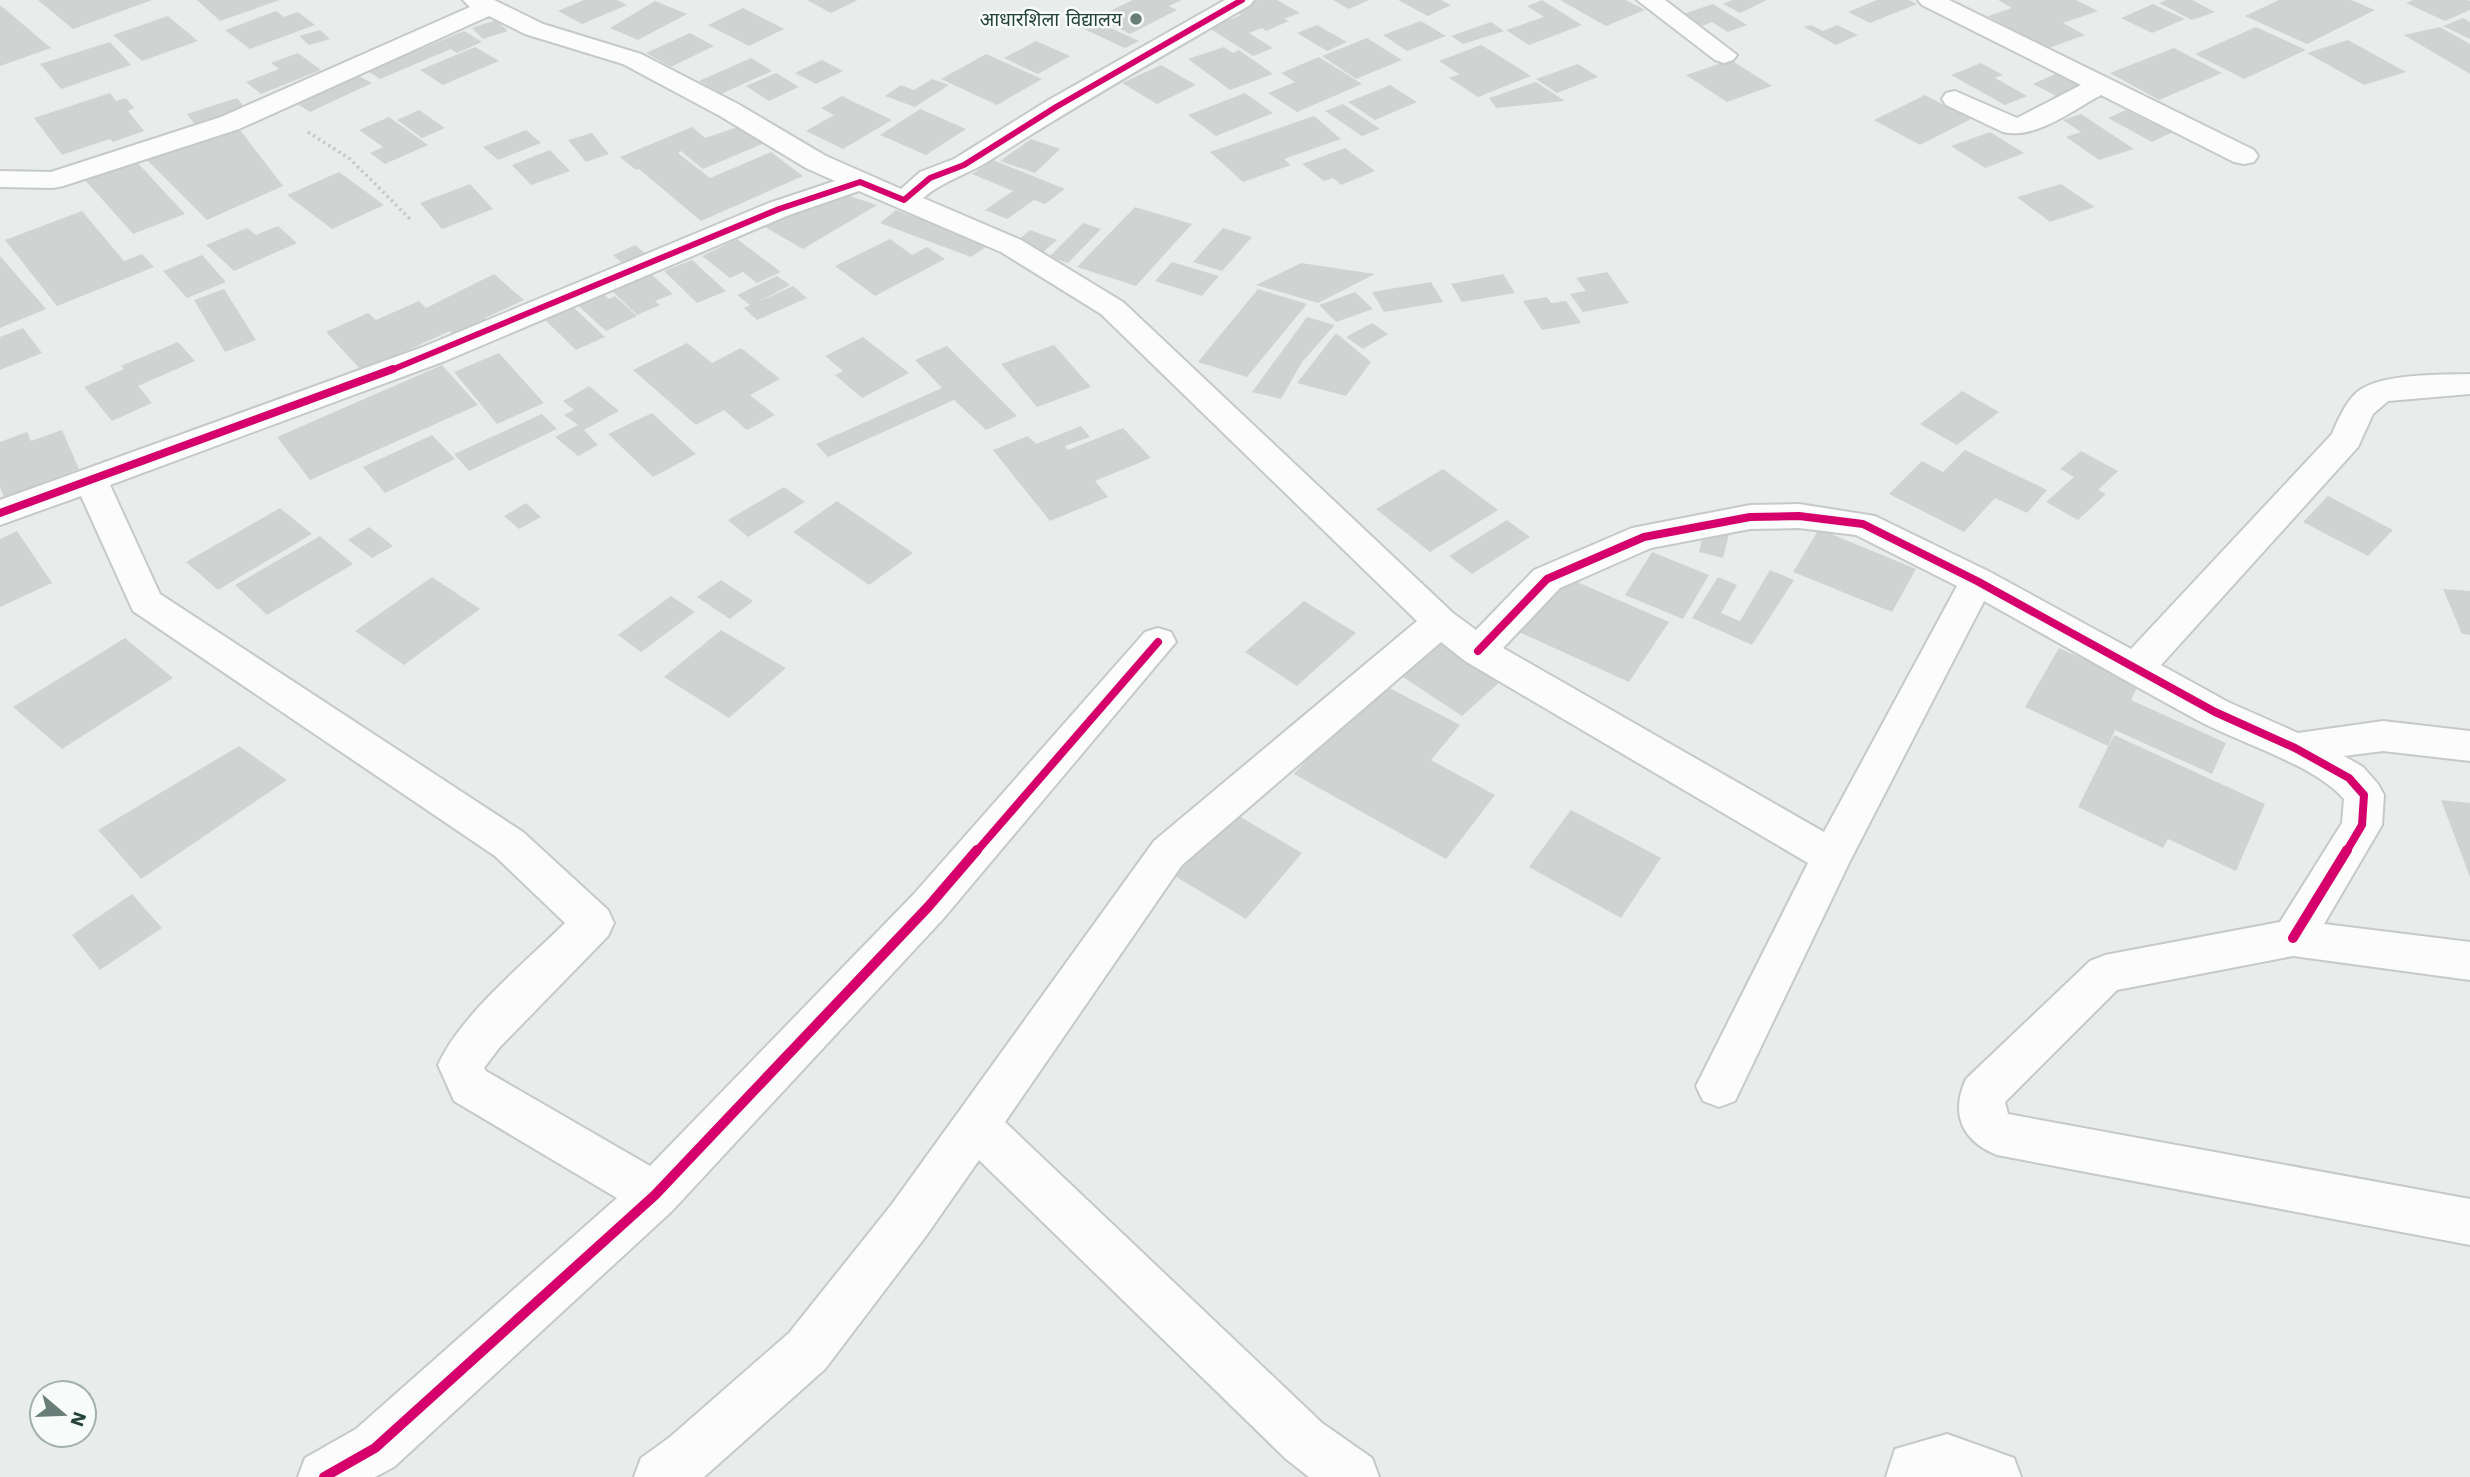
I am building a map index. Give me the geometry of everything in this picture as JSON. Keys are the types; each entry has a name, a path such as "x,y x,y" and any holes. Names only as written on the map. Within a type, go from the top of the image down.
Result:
{"street":[{"path":"904,200 930,178 964,165 1056,107 1242,0"},
{"path":"1648,0 1724,55"},
{"path":"1930,0 2244,156"},
{"path":"0,179 52,180 193,136 267,107 482,4 534,29 632,59 729,110 816,162 1011,246 1112,308 1440,622 1478,651 1832,857"},
{"path":"1955,99 2012,126 2023,125 2101,85"},
{"path":"0,513 434,354 779,209 860,182"},
{"path":"2137,667 2346,439 2358,411 2376,394 2429,386 2470,384"},
{"path":"91,480 146,602 509,844 593,923 483,1034 460,1065 470,1086 655,1195"},
{"path":"1478,651 1547,579 1644,537 1750,517 1799,516 1863,524 1977,581 2215,712 2295,748 2349,778 2364,795 2362,825 2293,938"},
{"path":"1719,1086 1832,857 1977,581"},
{"path":"660,1477 689,1456 807,1351 909,1220 1168,853 1440,622"},
{"path":"324,1477 375,1448 655,1195 928,907 1158,642"},
{"path":"2295,748 2383,736 2470,746"},
{"path":"2470,961 2293,938 2105,974 1982,1094 1984,1122 1997,1133 2470,1222"},
{"path":"976,1126 1304,1441 1353,1477"},
{"path":"1912,1477 1914,1468 1947,1460 1995,1477"}],"path":[{"path":"267,107 350,159 411,220"}],"building":[{"path":"38,0 152,0 73,29"},
{"path":"197,0 280,0 220,21"},
{"path":"584,0 617,0 627,5 582,24 558,11"},
{"path":"807,0 858,0 831,13"},
{"path":"1133,0 1182,0 1169,6 1177,10 1130,34 1097,17"},
{"path":"1258,0 1277,0 1300,13 1284,19 1289,21 1266,31 1262,28 1249,33 1273,48 1253,56 1209,28 1241,15 1233,10"},
{"path":"1333,0 1369,0 1349,9"},
{"path":"1398,0 1441,0 1451,5 1428,16"},
{"path":"1542,0 1582,25 1529,45 1506,30 1544,17 1527,6"},
{"path":"1560,0 1626,0 1645,10 1606,26"},
{"path":"1732,0 1767,0 1740,13 1723,4"},
{"path":"1877,0 1909,0 1917,4 1870,23 1848,12"},
{"path":"1998,0 2076,0 2098,11 2063,23 2085,35 2046,49 1988,16 2012,8"},
{"path":"2167,0 2192,0 2215,12 2192,20 2159,3"},
{"path":"2279,0 2351,0 2375,10 2307,44 2245,16"},
{"path":"2413,0 2468,0 2470,10 2445,21 2406,3"},
{"path":"655,1 687,14 638,40 610,28"},
{"path":"1713,4 1747,25 1728,32 1712,22 1702,26 1683,14"},
{"path":"2153,4 2185,19 2152,33 2121,18"},
{"path":"0,5 51,48 0,66"},
{"path":"743,8 784,29 749,46 708,25"},
{"path":"276,11 284,17 298,12 315,25 250,49 225,30"},
{"path":"168,16 198,41 142,61 113,35"},
{"path":"1084,16 1139,41 1125,48 1071,23"},
{"path":"2463,18 2470,22 2470,39 2443,26"},
{"path":"496,20 508,31 483,39 472,28"},
{"path":"1421,21 1446,36 1407,51 1383,35"},
{"path":"1491,22 1504,31 1463,44 1451,36"},
{"path":"1317,25 1347,42 1327,51 1297,33"},
{"path":"1811,25 1823,31 1837,25 1858,35 1836,45 1804,27"},
{"path":"2256,27 2306,50 2244,79 2195,54"},
{"path":"2440,27 2470,44 2470,74 2404,35"},
{"path":"320,30 330,39 309,45 299,36"},
{"path":"464,31 482,42 457,53 451,49 380,79 363,68 411,48 416,51"},
{"path":"690,33 714,46 671,67 646,53"},
{"path":"1367,38 1402,60 1356,79 1322,56"},
{"path":"2348,40 2406,72 2364,85 2307,53"},
{"path":"1036,41 1070,56 1038,74 1004,58"},
{"path":"110,42 131,65 61,89 40,64"},
{"path":"1481,45 1531,76 1478,97 1449,78 1459,74 1439,61"},
{"path":"475,47 499,61 443,85 420,70"},
{"path":"1224,47 1233,53 1239,50 1273,74 1230,90 1188,59"},
{"path":"2174,48 2222,73 2159,100 2110,73"},
{"path":"298,53 321,70 261,94 246,82 279,69 271,63"},
{"path":"986,54 1042,79 997,105 941,79"},
{"path":"1319,57 1362,84 1297,112 1268,93 1295,82 1281,73"},
{"path":"751,58 772,71 721,94 699,81"},
{"path":"822,60 843,71 816,84 795,73"},
{"path":"1731,60 1772,86 1727,102 1686,75"},
{"path":"1981,63 2003,75 1995,78 2027,96 2005,105 1951,75"},
{"path":"1578,64 1598,77 1557,93 1536,79"},
{"path":"1161,65 1196,85 1157,104 1122,83"},
{"path":"2064,70 2089,83 2058,97 2033,84"},
{"path":"351,72 372,83 310,112 291,100"},
{"path":"776,73 799,87 769,101 746,86"},
{"path":"932,79 949,85 915,107 885,96 901,85 914,90"},
{"path":"1536,82 1565,101 1496,108 1489,98"},
{"path":"1390,85 1417,102 1375,120 1348,102"},
{"path":"110,93 116,101 126,98 134,108 128,111 144,131 62,155 34,118"},
{"path":"1245,93 1273,113 1216,136 1188,115"},
{"path":"1925,95 1971,119 1920,145 1874,120"},
{"path":"842,96 892,120 843,149 806,131 834,115 821,108"},
{"path":"237,98 246,109 196,126 187,114"},
{"path":"1343,104 1380,129 1362,136 1325,111"},
{"path":"920,109 966,129 926,155 880,135"},
{"path":"419,110 445,128 422,138 397,120"},
{"path":"2126,110 2152,123 2164,118 2183,127 2152,142 2108,118"},
{"path":"2081,114 2134,149 2099,160 2066,137 2081,132 2063,120"},
{"path":"1314,116 1341,139 1284,159 1291,165 1243,182 1210,152"},
{"path":"389,117 428,145 385,164 370,153 383,147 359,130"},
{"path":"744,125 767,142 703,169 681,151 678,153 710,178 771,152 803,176 701,221 639,169 636,170 620,157 692,127 705,138"},
{"path":"237,126 283,186 207,220 144,157"},
{"path":"526,130 541,143 498,160 483,147"},
{"path":"1990,132 2024,153 1985,168 1951,146"},
{"path":"592,133 609,154 586,162 568,140"},
{"path":"1031,139 1060,149 1035,173 1000,161"},
{"path":"1345,148 1375,171 1341,185 1333,178 1324,181 1302,164"},
{"path":"550,150 570,171 531,185 512,165"},
{"path":"135,160 185,214 133,234 84,179"},
{"path":"993,160 1065,189 1045,204 1034,200 1007,219 985,210 1013,191 972,174"},
{"path":"339,172 384,205 332,229 287,195"},
{"path":"470,184 493,209 442,229 420,203"},
{"path":"2061,184 2095,207 2050,222 2017,197"},
{"path":"840,193 877,205 803,249 765,227"},
{"path":"1135,207 1192,224 1136,286 1077,267"},
{"path":"896,210 990,244 971,257 880,223"},
{"path":"82,211 124,261 142,254 154,267 57,306 5,240"},
{"path":"1083,223 1101,229 1068,263 1049,257"},
{"path":"278,226 297,243 234,271 206,245 247,228 256,235"},
{"path":"1223,228 1252,237 1222,271 1193,262"},
{"path":"1030,230 1057,240 1042,253 1015,243"},
{"path":"737,239 781,272 757,283 743,272 730,278 702,256"},
{"path":"890,239 912,255 927,247 945,259 875,296 835,266"},
{"path":"635,245 645,253 622,263 613,255"},
{"path":"202,255 226,282 187,298 163,271"},
{"path":"0,256 46,309 0,328"},
{"path":"692,260 726,291 697,303 664,271"},
{"path":"1172,262 1219,276 1202,296 1155,281"},
{"path":"1301,263 1375,274 1318,303 1256,285"},
{"path":"649,272 673,294 655,301 660,305 637,315 609,288"},
{"path":"1607,272 1629,303 1583,312 1570,294 1586,291 1576,278"},
{"path":"494,274 524,300 485,318 491,324 458,339 450,331 362,371 326,332 368,313 376,320 419,301 426,308"},
{"path":"1503,274 1515,293 1462,302 1451,284"},
{"path":"777,276 790,285 758,302 793,286 807,298 757,320 744,308 750,305 737,295"},
{"path":"1431,282 1443,302 1384,312 1372,292"},
{"path":"224,289 256,340 225,352 194,300"},
{"path":"1258,289 1307,304 1247,377 1198,362"},
{"path":"599,290 609,299 615,296 637,316 606,331 574,302"},
{"path":"1355,292 1373,309 1336,322 1319,305"},
{"path":"1547,297 1551,303 1566,301 1581,323 1542,330 1523,301"},
{"path":"571,305 605,337 576,350 542,317"},
{"path":"1307,317 1335,325 1302,362 1281,399 1252,392"},
{"path":"1372,323 1388,334 1363,349 1346,337"},
{"path":"23,328 42,353 0,370 0,337"},
{"path":"1336,333 1371,362 1346,396 1297,383"},
{"path":"863,337 909,373 862,398 835,375 843,371 825,356"},
{"path":"178,342 195,361 138,386 152,403 112,421 84,387 124,369 121,366"},
{"path":"687,343 712,363 741,348 780,379 750,395 775,415 747,430 724,410 696,425 633,370"},
{"path":"1054,345 1091,387 1037,407 1001,364"},
{"path":"947,346 1017,416 986,430 954,400 828,457 816,444 942,388 915,360"},
{"path":"499,353 544,403 497,424 454,372"},
{"path":"442,365 478,405 310,480 277,437"},
{"path":"589,386 619,411 584,430 598,445 578,456 555,437 578,425 564,415 574,410 563,401"},
{"path":"1962,391 1999,412 1957,445 1920,424"},
{"path":"652,413 696,454 653,477 608,434"},
{"path":"542,414 557,429 469,471 454,454"},
{"path":"1081,426 1090,437 1065,446 1068,450 1123,428 1151,458 1095,481 1108,497 1050,521 993,450 1028,436 1036,444"},
{"path":"62,430 79,469 4,497 0,487 0,442 27,432 31,441"},
{"path":"432,435 455,459 385,493 363,467"},
{"path":"1965,450 2047,490 2027,513 1995,498 1964,532 1889,494 1922,461 1943,472"},
{"path":"2081,451 2118,471 2098,490 2106,494 2078,520 2046,502 2074,477 2060,469"},
{"path":"1443,469 1498,510 1430,552 1376,509"},
{"path":"784,487 805,502 748,537 728,520"},
{"path":"2328,496 2393,530 2368,556 2303,522"},
{"path":"837,501 913,553 869,585 793,532"},
{"path":"526,503 541,517 519,529 504,516"},
{"path":"280,508 312,534 218,590 186,562"},
{"path":"1507,520 1530,537 1472,574 1449,556"},
{"path":"369,527 393,546 372,558 348,540"},
{"path":"1705,528 1729,534 1723,558 1699,552"},
{"path":"1819,529 1916,569 1892,612 1793,572"},
{"path":"17,531 52,583 0,607 0,539"},
{"path":"320,536 353,564 267,615 235,585"},
{"path":"1652,552 1709,575 1683,619 1625,595"},
{"path":"1770,570 1794,580 1752,645 1692,618 1718,577 1737,585 1721,613 1740,621"},
{"path":"1561,575 1669,622 1629,682 1519,632"},
{"path":"432,577 480,609 404,665 355,631"},
{"path":"721,580 753,601 730,619 697,597"},
{"path":"2443,589 2470,591 2470,635 2462,634"},
{"path":"671,596 695,612 641,652 618,635"},
{"path":"1304,601 1356,633 1297,686 1245,652"},
{"path":"721,630 786,668 729,718 664,677"},
{"path":"125,638 173,678 62,749 13,707"},
{"path":"1440,641 1501,681 1462,716 1400,675"},
{"path":"2059,648 2139,684 2131,700 2226,743 2212,774 2115,730 2108,746 2025,707"},
{"path":"1382,684 1460,725 1431,760 1495,795 1446,859 1294,774 1347,715"},
{"path":"2114,735 2265,804 2236,871 2168,839 2163,848 2078,807"},
{"path":"239,746 287,780 141,879 98,830"},
{"path":"2441,800 2470,803 2470,877"},
{"path":"1571,810 1661,858 1621,918 1529,867"},
{"path":"1232,812 1302,853 1246,919 1175,876"},
{"path":"132,894 162,928 100,970 72,935"}],"cycle path":[{"path":"0,513 434,354 779,209 860,182 904,200 930,178 964,165 1056,107 1242,0"},
{"path":"1478,651 1547,579 1644,537 1750,517 1799,516 1863,524 1977,581 2215,712 2295,748 2349,778 2364,795 2362,825 2293,938"},
{"path":"324,1477 375,1448 655,1195 928,907 1158,642"}],"place":[{"name":"आधारशिला विद्यालय","path":"1136,19"}]}
